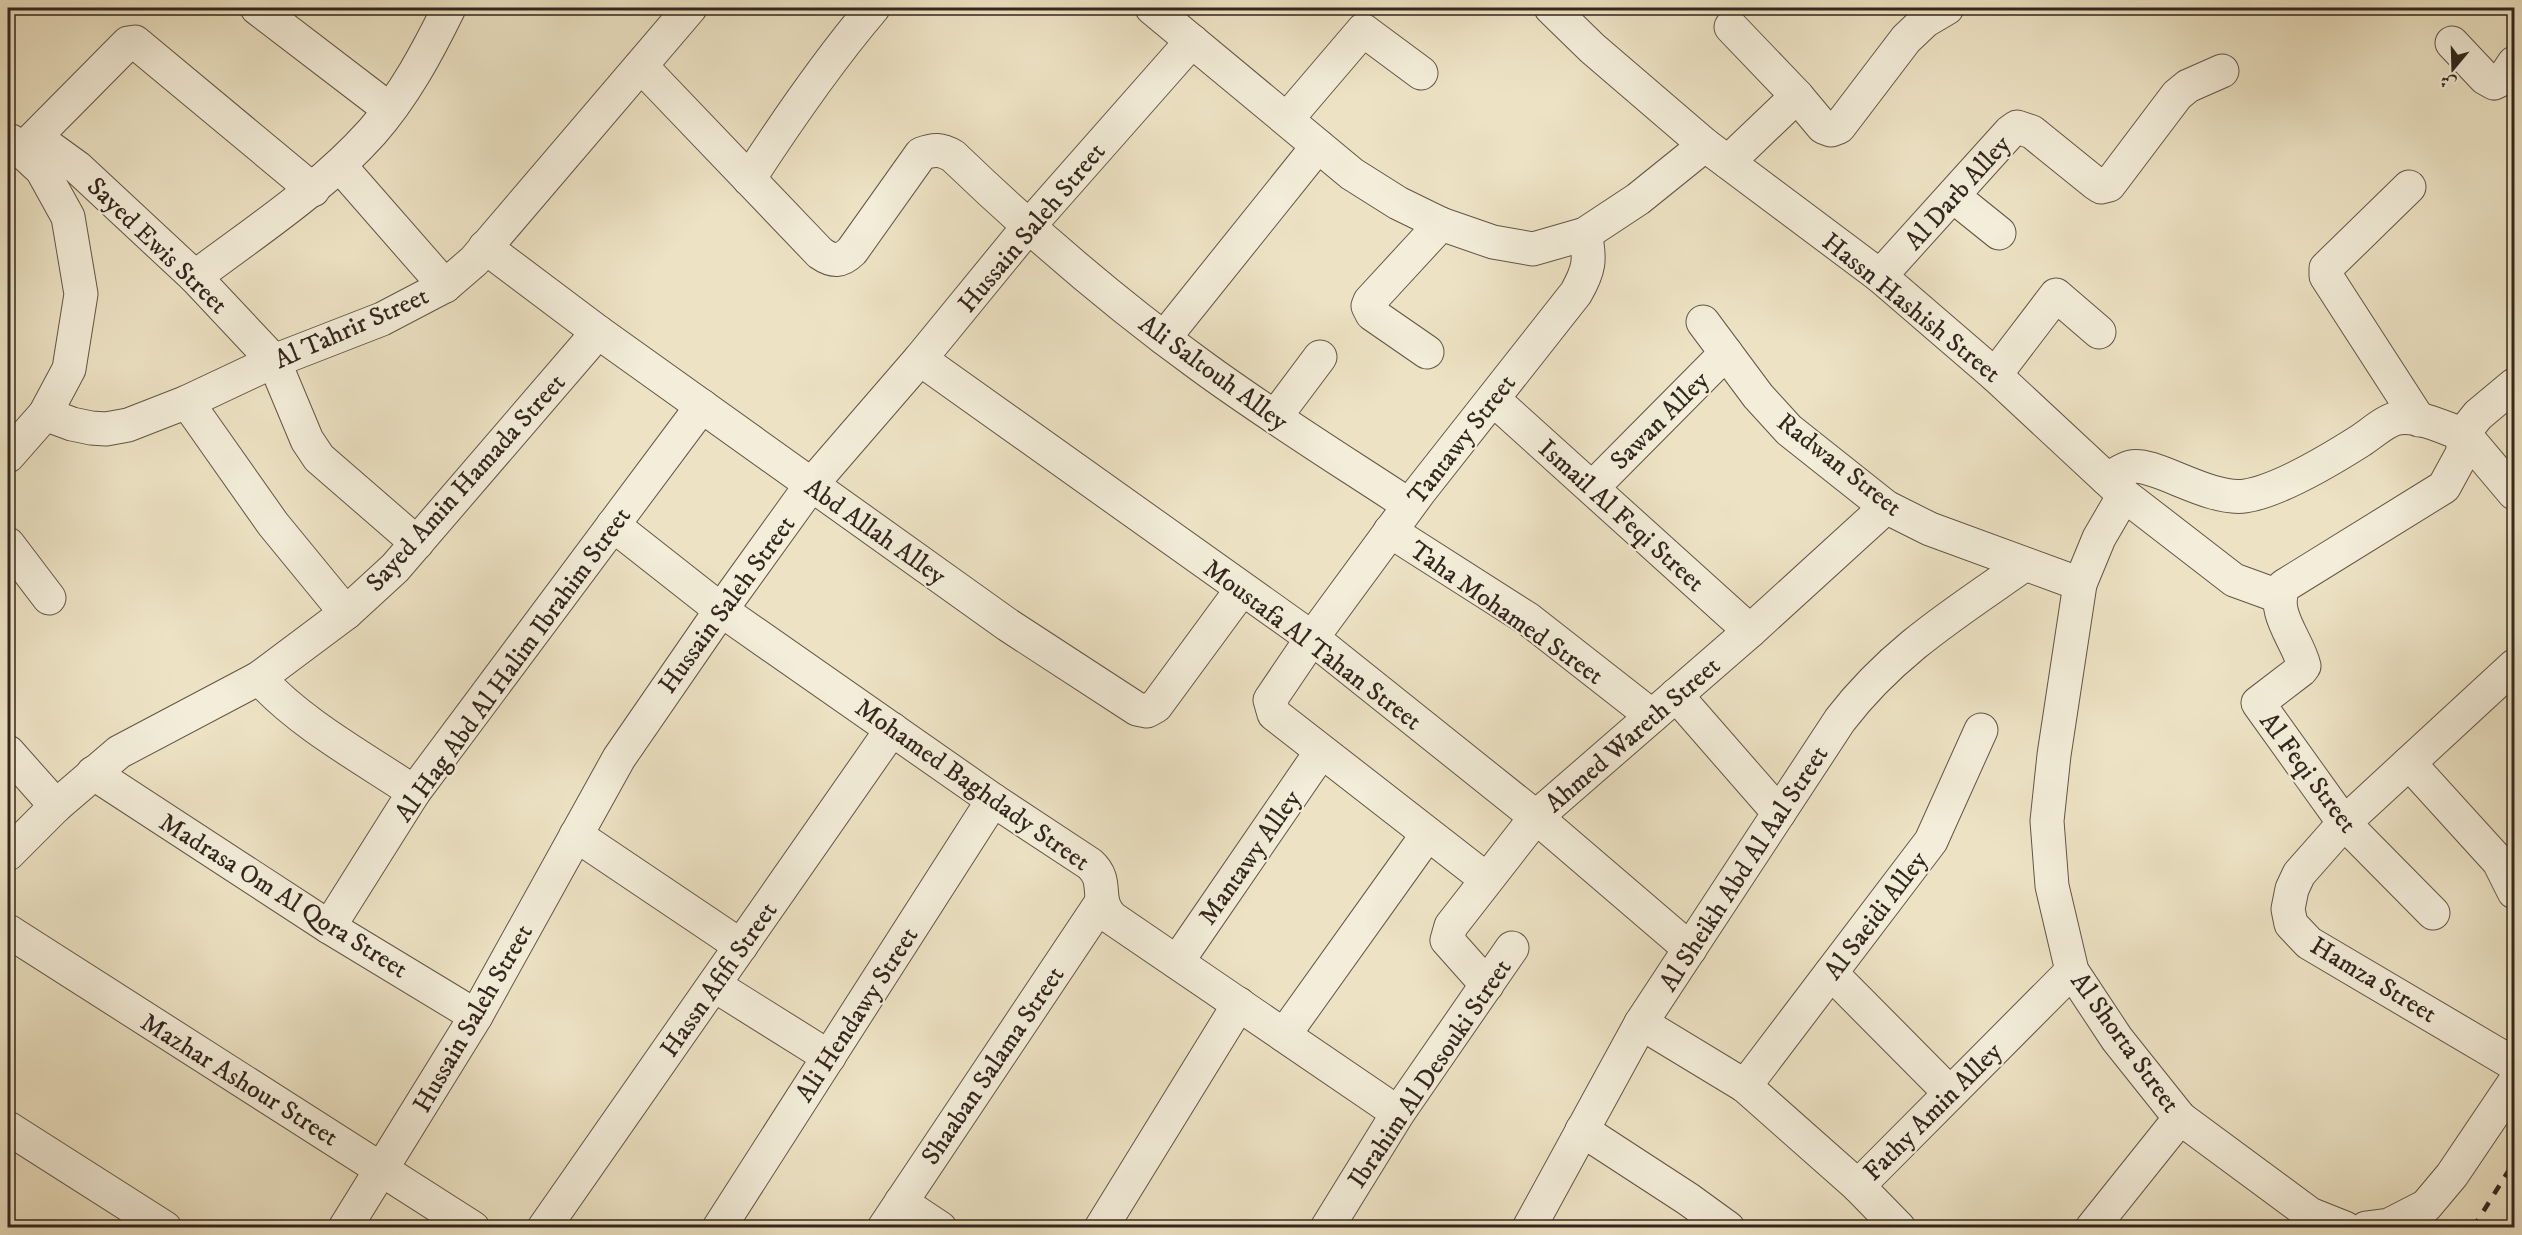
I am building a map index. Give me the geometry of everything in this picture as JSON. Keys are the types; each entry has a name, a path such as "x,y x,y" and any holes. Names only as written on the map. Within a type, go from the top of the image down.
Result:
{"street":[{"path":"257,8 389,109"},
{"path":"641,66 749,178 835,52 873,8"},
{"path":"1154,8 1352,174 1398,203 1441,224 1493,242 1533,249 1585,234 1638,199 1716,154 1797,96"},
{"name":"Hassn Hashish Street","path":"1551,8 1592,48 1716,154 1880,276 1995,375 2115,487 2234,580 2278,596"},
{"path":"1731,27 1797,96 1823,127 1831,130 1839,127 1906,39 1925,21 1947,8"},
{"name":"Al Tahrir Street","path":"45,414 72,424 106,429 128,425 187,402 274,361 382,319 445,286 474,261 641,66 686,9"},
{"path":"195,277 313,190 340,166 373,131 409,82 438,12"},
{"path":"1287,119 1363,30 1421,73"},
{"path":"10,451 45,414 69,369 81,294 68,217 42,170 21,142 128,44 135,42 313,190"},
{"name":"Hussain Saleh Street","path":"345,1227 476,1016 624,750 721,610 811,485 920,359 1028,227 1192,42"},
{"path":"2452,43 2485,78 2494,83 2504,78 2514,63"},
{"name":"Al Darb Alley","path":"1880,276 2010,132 2018,127 2032,132 2101,187 2109,185 2177,94 2188,86 2222,71"},
{"name":"Sayed Ewis Street","path":"21,142 49,147 78,168 195,277 274,361"},
{"path":"1164,338 1318,146"},
{"name":"Ali Saltouh Alley","path":"749,178 820,253 837,261 845,258 852,251 921,154 932,149 944,150 1028,227 1164,338 1275,417 1399,518"},
{"path":"340,166 445,286"},
{"path":"2409,187 2326,268 2326,276 2419,420"},
{"path":"1953,196 1999,233"},
{"path":"1427,352 1372,314 1368,306 1370,301 1441,224"},
{"name":"Tantawy Street","path":"1321,752 1274,714 1269,706 1271,696 1399,518 1576,293 1587,273 1590,254 1585,234"},
{"name":"Abd Allah Alley","path":"485,247 598,332 1008,625 1097,684 1142,710 1151,710 1159,703 1242,589"},
{"path":"1995,375 2056,295 2099,332"},
{"name":"Radwan Street","path":"1703,322 1758,396 1789,430 1886,507 1930,530 2080,584"},
{"name":"Sayed Amin Hamada Street","path":"8,854 93,773 128,747 259,678 346,613 395,568 598,332"},
{"name":"Sawan Alley","path":"1592,488 1726,353"},
{"path":"1275,417 1320,357"},
{"name":"Moustafa Al Tahan Street","path":"920,359 1312,638 1536,817 1690,949"},
{"path":"274,361 307,440 319,458 417,543"},
{"path":"2278,596 2284,586 2294,579 2444,487 2462,454 2465,435 2478,415 2514,386"},
{"name":"Ismail Al Feqi Street","path":"1493,399 1750,631"},
{"path":"187,402 273,524 346,613"},
{"name":"Al Hag Abd Al Halim Ibrahim Street","path":"329,927 414,792 702,406"},
{"path":"2115,487 2133,466 2152,470 2204,491 2223,496 2244,496 2264,491 2332,459 2397,418 2419,420 2465,435 2514,493"},
{"name":"Al Shorta Street","path":"2115,487 2099,538 2080,584 2054,755 2047,821 2052,886 2072,971 2117,1039 2180,1118 2310,1214 2345,1227"},
{"name":"Ahmed Wareth Street","path":"1487,985 1447,940 1451,926 1536,817 1750,631 1886,507"},
{"name":"Taha Mohamed Street","path":"1399,518 1652,716"},
{"name":"Mohamed Baghdady Street","path":"613,525 721,610 993,800 1099,871 1102,888 1101,903 1112,918 1398,1113"},
{"path":"8,544 49,598"},
{"name":"Al Sheikh Abd Al Aal Street","path":"1530,1227 1641,1023 1840,720 1861,693 1911,645 2024,565"},
{"name":"Al Feqi Street","path":"2278,596 2282,614 2304,666 2258,700 2258,705 2344,823 2433,913"},
{"name":"Hamza Street","path":"2514,666 2344,823 2299,874 2292,890 2288,909 2291,924 2309,943 2514,1064"},
{"path":"259,678 277,698 296,713 414,792"},
{"path":"1676,695 1779,813"},
{"name":"Hassn Afifi Street","path":"544,1227 892,729"},
{"name":"Al Saeidi Alley","path":"1745,1086 1931,842 1981,730"},
{"path":"8,752 56,806"},
{"path":"1321,752 1486,879"},
{"name":"Mantawy Alley","path":"1177,962 1321,752"},
{"path":"2409,763 2499,862 2514,892"},
{"name":"Madrasa Om Al Qora Street","path":"93,773 329,927 476,1016"},
{"name":"Ali Hendawy Street","path":"719,1227 993,800"},
{"path":"576,835 741,946"},
{"path":"1284,1035 1427,835"},
{"name":"Shaaban Salama Street","path":"893,1215 1101,903"},
{"name":"Mazhar Ashour Street","path":"8,931 472,1227"},
{"name":"Ibrahim Al Desouki Street","path":"1327,1227 1398,1113 1512,948"},
{"name":"Fathy Amin Alley","path":"1641,1023 1745,1086 1858,1186 2072,971"},
{"path":"1831,973 1950,1093"},
{"path":"714,985 829,1056"},
{"path":"1101,1227 1239,1004"},
{"path":"2366,1227 2389,1226 2426,1206 2452,1175 2514,1083"},
{"path":"2092,1227 2180,1118"},
{"path":"8,1128 165,1227"},
{"path":"1582,1130 1728,1227"},
{"path":"1858,1186 1899,1227"},
{"path":"893,1215 940,1227"}],"railway":[{"path":"2473,1228 2514,1162"},
{"path":"2506,1228 2514,1214"}]}
